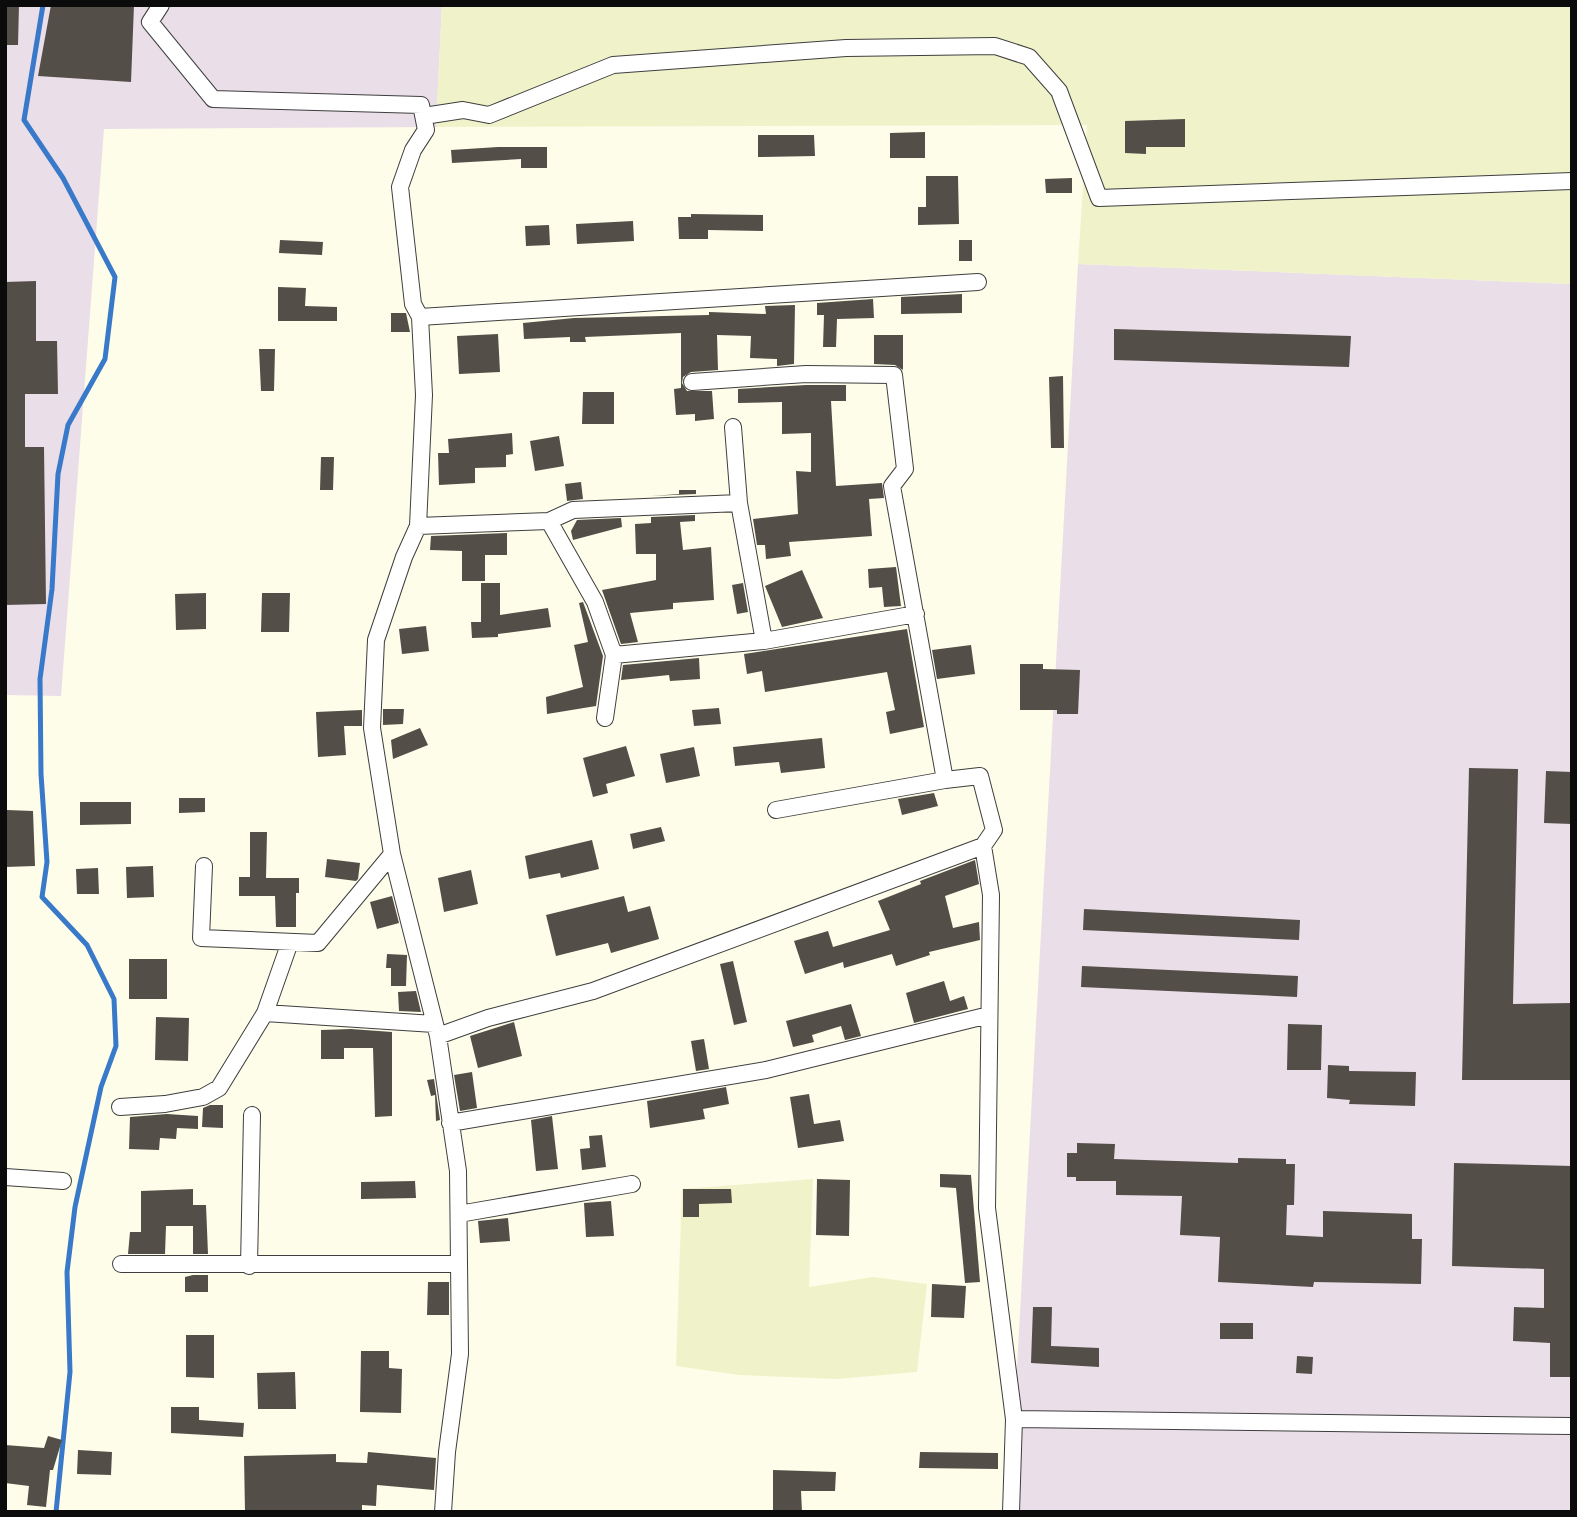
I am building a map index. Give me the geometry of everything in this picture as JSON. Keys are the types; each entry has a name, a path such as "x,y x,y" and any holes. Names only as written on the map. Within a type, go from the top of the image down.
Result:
{"street":[{"path":"161,5 150,22 213,99 421,105 424,116 426,130 414,150 400,187 413,304 420,317 424,395 418,526 404,557 376,640 372,728 392,854 436,1030 458,1171 460,1354 447,1452 443,1512"},
{"path":"424,116 463,110 489,115 613,65 846,48 995,46 1029,57 1059,91 1099,198 1572,181"},
{"path":"420,317 978,282"},
{"path":"692,382 806,374 894,375 905,468 892,486 945,780"},
{"path":"733,427 739,503 764,641"},
{"path":"418,526 549,521 573,510 739,503"},
{"path":"549,521 595,602 614,655 605,718"},
{"path":"614,655 764,641 916,614"},
{"path":"265,1013 436,1030 488,1018 593,991 983,846 994,830 980,776 776,810"},
{"path":"983,846 991,895 987,1208 1014,1419 1011,1512"},
{"path":"204,866 201,938 318,943 392,854"},
{"path":"120,1107 165,1104 203,1097 219,1088 265,1013 290,942"},
{"path":"450,1123 766,1070 989,1015"},
{"path":"249,1266 252,1115"},
{"path":"5,1177 64,1181"},
{"path":"459,1214 632,1184"},
{"path":"121,1264 458,1264"},
{"path":"1014,1419 1572,1426"}],"shaded area":[{"path":"5,5 442,5 436,127 104,129 61,696 5,695"},
{"path":"1078,264 1572,284 1572,1512 1009,1512"}],"green space":[{"path":"442,5 1572,5 1572,284 1078,264 1087,125 436,127"},
{"path":"813,1179 809,1287 873,1277 927,1284 917,1372 837,1379 739,1375 676,1366 682,1189"}],"building":[{"path":"5,5 19,5 18,45 5,45"},
{"path":"51,5 134,5 131,82 38,76"},
{"path":"1185,119 1185,147 1146,147 1146,154 1125,153 1125,121"},
{"path":"925,132 925,158 890,158 890,133"},
{"path":"758,135 814,135 815,156 758,157"},
{"path":"547,147 547,168 521,168 521,159 452,163 451,150"},
{"path":"926,176 958,176 959,224 918,225 918,207 926,207"},
{"path":"1072,178 1072,193 1046,193 1045,179"},
{"path":"691,214 763,215 763,231 708,230 708,239 679,239 678,217 691,217"},
{"path":"633,221 634,241 577,244 576,224"},
{"path":"549,225 550,245 526,246 525,226"},
{"path":"280,240 323,242 322,255 279,253"},
{"path":"959,240 972,240 972,261 959,261"},
{"path":"36,281 36,341 57,341 58,394 25,394 25,447 44,447 46,604 5,605 5,282"},
{"path":"278,287 306,288 305,306 337,307 337,321 278,321"},
{"path":"962,294 962,313 901,314 901,297"},
{"path":"873,299 874,318 837,319 836,347 823,347 824,315 817,315 817,303"},
{"path":"795,305 794,364 777,366 777,359 750,358 751,336 717,335 718,370 691,372 683,377 682,383 687,391 712,391 714,419 695,421 695,414 676,415 674,389 681,388 681,333 585,337 586,342 570,342 570,337 524,339 523,323 574,318 709,315 709,312 766,314 765,306"},
{"path":"391,313 406,313 410,332 391,332"},
{"path":"1114,329 1351,336 1349,367 1114,360"},
{"path":"498,334 500,372 459,374 457,336"},
{"path":"874,335 903,335 903,370 895,365 874,364"},
{"path":"259,349 275,349 274,391 261,391"},
{"path":"1063,376 1064,448 1051,448 1049,377"},
{"path":"846,385 846,401 831,401 836,486 882,483 884,498 869,499 872,536 789,542 791,556 766,559 765,545 757,545 753,519 798,514 796,471 811,472 811,433 782,434 782,402 738,403 738,389"},
{"path":"583,392 614,392 614,424 582,424"},
{"path":"512,433 513,454 506,455 506,467 475,468 475,483 439,485 438,453 449,453 448,439"},
{"path":"559,436 564,466 535,471 530,441"},
{"path":"321,457 334,457 333,490 320,490"},
{"path":"581,482 583,499 567,501 565,484"},
{"path":"679,490 696,490 696,494 651,496 679,494"},
{"path":"695,515 695,521 680,522 683,550 711,547 714,600 673,603 673,609 630,613 638,642 621,644 602,590 656,580 656,554 636,554 635,524 651,523 651,517"},
{"path":"621,518 622,527 573,540 571,531 577,520"},
{"path":"507,533 507,555 485,555 485,581 462,581 462,551 430,550 431,536"},
{"path":"896,567 901,606 884,607 882,587 869,588 868,569"},
{"path":"802,570 823,618 782,627 765,586"},
{"path":"481,583 500,583 500,615 548,608 551,627 498,634 498,637 472,638 471,622 481,622"},
{"path":"743,583 748,612 737,614 732,585"},
{"path":"206,593 206,629 176,630 175,594"},
{"path":"262,593 290,593 289,632 261,632"},
{"path":"583,602 603,656 596,706 547,714 546,697 583,687 574,645 588,642 579,603"},
{"path":"426,626 429,651 402,654 399,629"},
{"path":"907,629 924,727 890,734 886,712 895,710 887,672 765,692 762,671 747,674 744,654"},
{"path":"971,645 975,674 937,679 932,650"},
{"path":"699,658 700,679 670,681 669,675 621,680 623,665"},
{"path":"1020,664 1043,664 1043,669 1080,670 1078,714 1057,714 1057,710 1020,710"},
{"path":"719,708 721,724 694,726 692,710"},
{"path":"383,709 404,709 403,724 383,725"},
{"path":"362,710 362,726 344,726 346,755 318,757 316,712"},
{"path":"420,728 428,745 393,759 391,740"},
{"path":"822,738 825,768 781,773 779,762 735,766 733,747"},
{"path":"626,746 635,776 606,784 608,793 593,797 583,758"},
{"path":"694,747 700,776 666,783 660,754"},
{"path":"1469,768 1518,769 1513,1004 1572,1003 1572,1080 1462,1080"},
{"path":"1546,771 1572,772 1572,824 1544,823"},
{"path":"934,793 938,806 902,815 898,799"},
{"path":"179,798 205,798 205,812 179,813"},
{"path":"80,802 131,802 131,824 80,825"},
{"path":"7,810 33,811 35,866 5,867"},
{"path":"661,827 665,841 633,849 630,834"},
{"path":"250,832 267,832 266,878 299,878 296,927 276,927 275,896 239,896 239,877 250,877"},
{"path":"592,840 599,869 561,878 560,873 529,879 525,856"},
{"path":"327,859 360,863 358,879 356,881 325,877"},
{"path":"975,860 979,884 945,896 953,928 979,922 980,940 929,952 930,955 896,966 892,954 844,968 843,962 805,974 794,941 828,931 833,947 890,930 878,901"},
{"path":"153,866 154,897 127,898 126,867"},
{"path":"98,868 99,894 77,894 76,869"},
{"path":"471,870 478,904 444,912 438,878"},
{"path":"392,896 399,923 377,929 370,902"},
{"path":"624,896 628,912 650,906 659,939 611,953 608,943 556,956 546,915"},
{"path":"1084,909 1300,920 1299,940 1083,930"},
{"path":"387,954 407,955 406,986 391,986 391,968 386,968"},
{"path":"129,959 167,959 167,999 129,999"},
{"path":"733,961 747,1022 734,1025 720,964"},
{"path":"1082,966 1298,976 1297,997 1081,987"},
{"path":"944,981 950,1001 964,996 968,1009 914,1023 906,993"},
{"path":"416,991 421,1012 399,1011 398,992"},
{"path":"851,1004 861,1036 845,1040 841,1026 812,1035 814,1042 793,1047 786,1021"},
{"path":"156,1017 189,1018 188,1061 155,1060"},
{"path":"514,1022 522,1056 478,1068 470,1036"},
{"path":"1288,1024 1322,1025 1321,1070 1287,1070"},
{"path":"321,1030 392,1032 392,1116 375,1117 373,1048 344,1048 344,1059 321,1059"},
{"path":"704,1039 709,1069 696,1071 691,1041"},
{"path":"1328,1065 1349,1066 1349,1071 1416,1072 1415,1106 1349,1104 1350,1100 1327,1098"},
{"path":"472,1072 477,1108 460,1111 454,1075"},
{"path":"434,1079 440,1120 436,1121 435,1095 431,1096 427,1080"},
{"path":"726,1087 729,1104 703,1109 705,1119 650,1128 647,1101"},
{"path":"809,1094 814,1124 840,1120 844,1141 798,1148 790,1097"},
{"path":"223,1105 223,1128 202,1127 203,1108"},
{"path":"167,1114 198,1116 198,1129 177,1128 176,1139 160,1138 159,1150 129,1149 130,1117"},
{"path":"552,1116 558,1169 536,1171 531,1120"},
{"path":"602,1135 606,1167 582,1170 580,1149 590,1148 589,1136"},
{"path":"1077,1143 1115,1144 1114,1159 1238,1163 1238,1158 1286,1159 1286,1164 1295,1164 1294,1205 1287,1205 1286,1235 1323,1237 1323,1211 1412,1214 1412,1239 1422,1239 1421,1284 1314,1282 1313,1287 1218,1282 1220,1237 1180,1235 1182,1196 1116,1195 1116,1181 1076,1181 1076,1177 1067,1177 1067,1153 1077,1153"},
{"path":"1454,1163 1572,1166 1571,1377 1550,1377 1550,1343 1513,1341 1514,1307 1544,1308 1544,1269 1452,1266"},
{"path":"940,1174 971,1175 980,1282 965,1283 956,1188 940,1187"},
{"path":"817,1179 850,1180 849,1236 816,1235"},
{"path":"415,1181 416,1198 361,1199 361,1182"},
{"path":"193,1189 193,1205 206,1205 208,1254 193,1254 193,1226 166,1226 165,1254 128,1254 130,1232 141,1232 141,1191"},
{"path":"683,1189 731,1189 732,1203 699,1204 699,1217 683,1217"},
{"path":"611,1201 614,1236 586,1237 584,1203"},
{"path":"508,1218 510,1241 480,1243 478,1221"},
{"path":"208,1275 208,1292 185,1292 185,1277"},
{"path":"428,1282 449,1282 449,1315 427,1315"},
{"path":"932,1284 966,1286 964,1318 931,1317"},
{"path":"1033,1307 1052,1307 1051,1346 1099,1348 1099,1367 1031,1363"},
{"path":"1220,1323 1253,1323 1253,1339 1220,1339"},
{"path":"186,1335 214,1335 214,1378 186,1377"},
{"path":"361,1351 389,1351 389,1368 402,1369 401,1413 360,1412"},
{"path":"1297,1356 1313,1357 1312,1374 1296,1373"},
{"path":"295,1372 296,1409 258,1409 257,1373"},
{"path":"171,1407 199,1407 199,1420 244,1423 243,1437 171,1433"},
{"path":"48,1436 62,1440 53,1470 50,1470 46,1507 27,1505 29,1486 5,1483 5,1445 44,1448"},
{"path":"78,1450 112,1452 111,1475 77,1474"},
{"path":"368,1452 436,1458 434,1490 377,1485 376,1506 362,1505 362,1512 245,1512 244,1456 336,1454 336,1462 367,1463"},
{"path":"920,1452 998,1453 998,1469 919,1468"},
{"path":"773,1470 836,1472 835,1491 801,1491 802,1512 773,1512"}],"waterway":[{"path":"43,5 24,120 63,178 115,277 105,359 68,425 58,474 52,589 40,679 41,774 47,862 42,897 87,945 114,999 116,1046 101,1087 75,1207 67,1272 70,1372 56,1512"}]}
